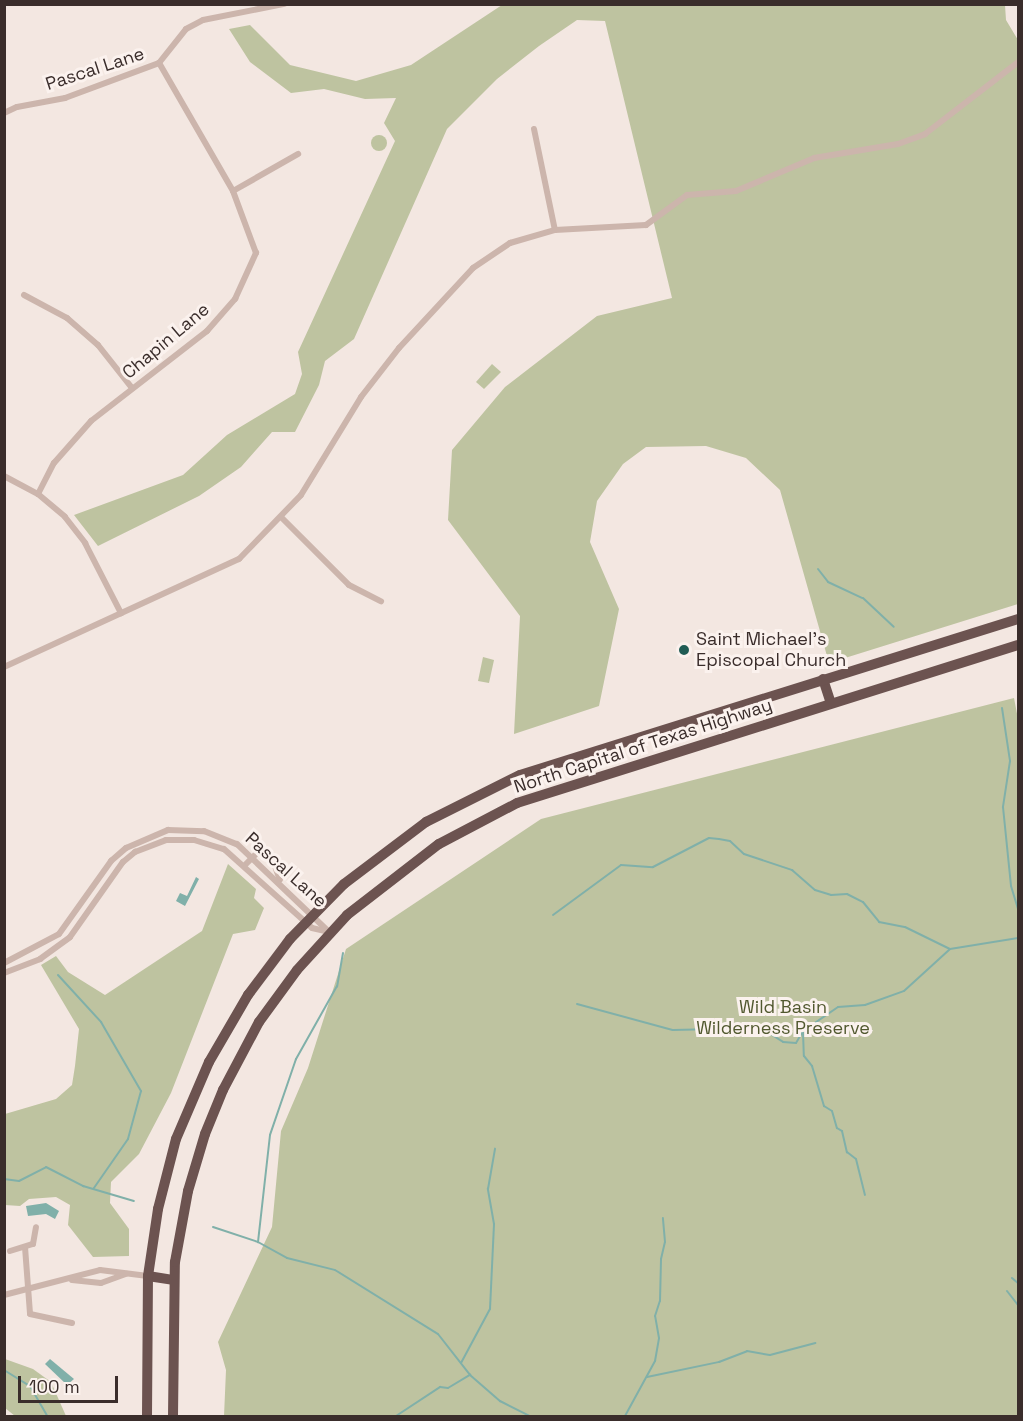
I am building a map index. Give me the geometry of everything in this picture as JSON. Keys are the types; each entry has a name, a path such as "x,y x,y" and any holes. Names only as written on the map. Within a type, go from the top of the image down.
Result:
{"highway":[{"name":"North Capital of Texas Highway","path":"147,1416 148,1276 169,1163 200,1081 248,995 309,918 398,841 488,789 587,752 1018,620"},
{"name":"North Capital of Texas Highway","path":"173,1416 173,1280 188,1191 223,1090 270,1006 329,932 422,855 510,806 578,781 1018,645"},
{"path":"823,679 831,704"},
{"path":"148,1276 173,1280"}],"street":[{"name":"Pascal Lane","path":"4,113 17,107 65,98 159,63 186,29 203,20 284,4"},
{"path":"4,667 239,559 281,517 309,483 382,369 472,267 510,243 555,230 625,228 646,225 687,195 736,191 814,158 898,144 925,134 1018,62"},
{"name":"Chapin Lane","path":"38,494 54,463 91,421 207,331 235,299 256,253 233,191 159,63"},
{"path":"534,129 555,230"},
{"path":"233,191 298,154"},
{"path":"24,295 67,318 98,345 132,388"},
{"path":"4,476 38,494 65,517 85,543 121,613"},
{"path":"281,517 349,585 381,601"},
{"name":"Pascal Lane","path":"4,963 59,934 111,861 142,838 168,830 192,830 237,844 284,886 315,929 329,932"},
{"path":"142,838 146,847"},
{"name":"Pascal Lane","path":"4,973 40,959 70,937 123,862 146,847 166,840 194,840 230,853 329,932"},
{"path":"230,853 237,844"},
{"path":"245,866 253,856 261,851 269,854 284,886"},
{"path":"91,890 99,896"},
{"path":"10,1251 35,1242 36,1227"},
{"path":"25,1247 31,1316 72,1323"},
{"path":"4,1295 70,1280 100,1270 148,1276"},
{"path":"100,1270 101,1283"},
{"path":"70,1280 101,1283 130,1274"}],"green space":[{"path":"502,5 1005,5 1006,20 1018,40 1018,604 829,663 780,490 746,458 706,446 646,447 623,464 597,501 590,542 619,609 599,706 514,734 520,616 448,520 452,450 505,387 597,316 672,298 605,21 577,20 497,79 447,129 354,339 325,361 319,385 295,432 272,432 241,467 199,496 98,546 74,515 183,475 227,435 295,394 302,374 298,352 395,141 384,123 396,98 365,99 324,89 291,93 250,62 229,29 250,25 290,65 356,81 411,65"},
{"path":"379,135 387,143 379,151 371,143"},
{"path":"492,364 501,372 484,389 476,382"},
{"path":"483,657 494,660 489,683 478,681"},
{"name":"Wild Basin Wilderness Preserve","path":"1014,698 1018,719 1018,1416 224,1416 226,1370 218,1342 272,1227 281,1131 308,1068 346,949 541,819"},
{"path":"228,864 256,889 254,898 264,908 255,930 233,934 171,1093 139,1154 111,1182 110,1203 129,1229 129,1256 93,1257 68,1225 70,1205 56,1197 29,1199 20,1206 5,1205 5,1114 56,1099 72,1085 75,1066 79,1029 41,965 56,956 68,972 105,995 202,931"},
{"path":"5,1359 33,1369 51,1382 66,1416 15,1416 5,1408"}],"water":[{"path":"196,877 199,879 185,906 176,901 180,893 187,896"},
{"path":"46,1203 59,1211 55,1219 46,1214 28,1216 26,1206"},
{"path":"50,1359 74,1379 67,1385 45,1364"}],"waterway":[{"path":"818,569 828,582 863,598 894,627"},
{"path":"1002,708 1010,761 1003,807 1011,886 1018,909"},
{"path":"553,915 621,865 653,867 709,838 730,841 744,854 792,870 815,890 831,895 847,894 863,902 879,922 905,927 950,949"},
{"path":"577,1004 673,1030 761,1028 783,1042 796,1043 803,1031 838,1007 865,1005 904,991 950,949 1018,938"},
{"path":"343,953 337,986 296,1059 270,1135 258,1242 287,1258 335,1270 438,1334 470,1375 500,1401 529,1416"},
{"path":"58,975 101,1022 141,1091 128,1139 94,1188"},
{"path":"803,1032 804,1056 812,1066 824,1106 832,1111 837,1128 842,1131 847,1152 856,1159 865,1195"},
{"path":"461,1363 490,1309 494,1224 488,1189 495,1149"},
{"path":"4,1179 19,1181 46,1167 83,1186 134,1201"},
{"path":"625,1416 655,1361 659,1338 655,1316 660,1301 661,1259 665,1242 663,1218"},
{"path":"213,1227 258,1242"},
{"path":"1012,1278 1018,1283"},
{"path":"1007,1291 1018,1305"},
{"path":"647,1377 719,1362 747,1351 770,1355 815,1343"},
{"path":"4,1370 30,1386 47,1416"},
{"path":"396,1416 440,1387 448,1388 470,1375"}],"place":[{"name":"Saint Michael's Episcopal Church","path":"684,650"}]}
